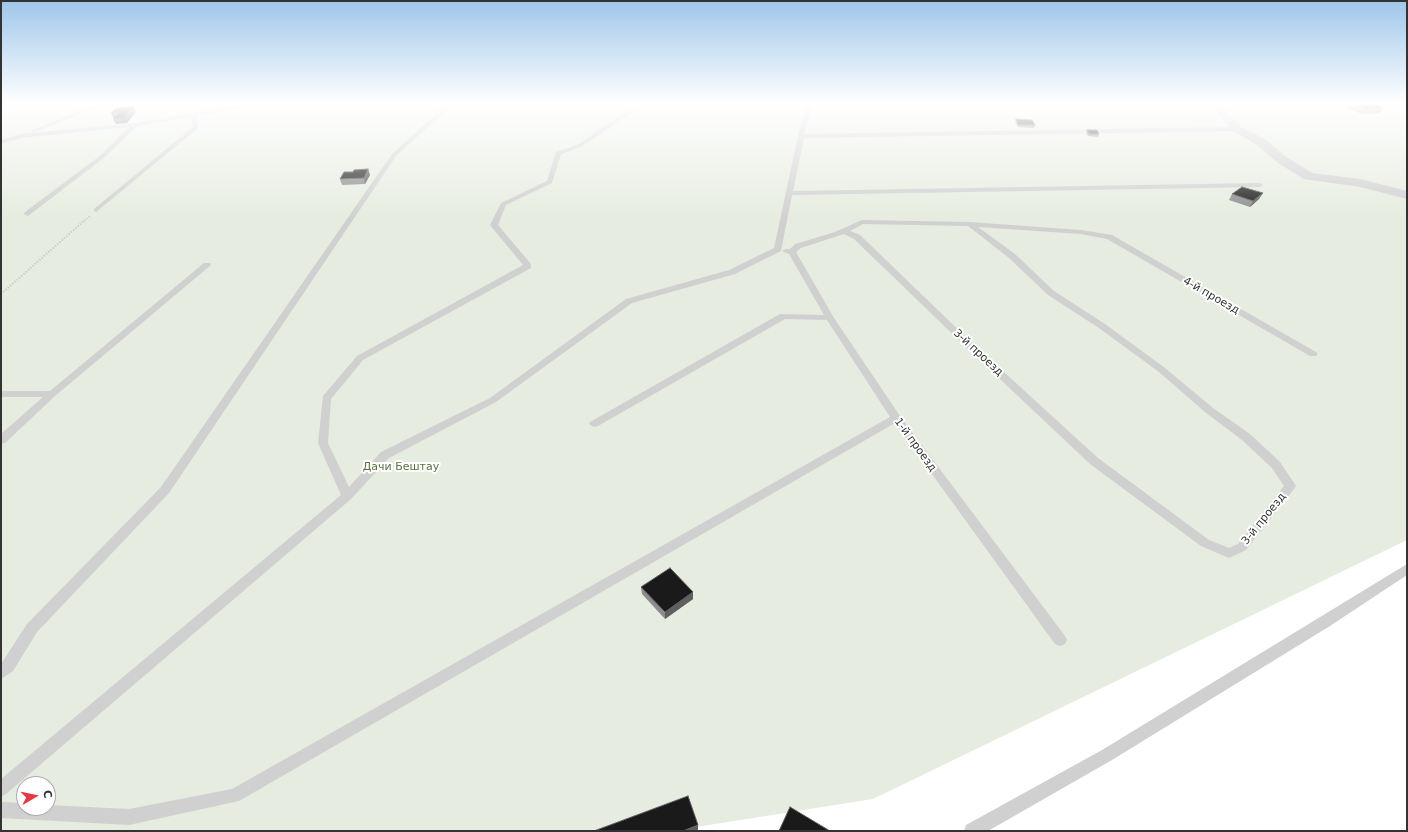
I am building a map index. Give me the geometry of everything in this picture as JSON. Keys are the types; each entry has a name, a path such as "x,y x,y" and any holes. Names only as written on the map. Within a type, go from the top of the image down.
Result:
{"street":[{"path":"1262,143 1282,160 1310,176 1360,183 1407,195"}],"lane":[{"path":"28,214 103,156 117,143"},
{"path":"96,210 177,143"},
{"path":"1,673 8,667 32,628 165,490 394,155 407,143"},
{"path":"347,496 322,443 326,398 360,358 528,266 494,225 502,204 550,182 558,153 583,143"},
{"path":"778,249 800,143"},
{"path":"789,193 1260,186"},
{"name":"4-й проезд","path":"792,252 798,246 844,231 862,222 969,224 1081,232 1109,237 1313,354"},
{"name":"3-й проезд","path":"844,231 857,237 968,344 1094,461 1205,543 1230,553 1242,547 1290,486 1276,465 1246,437 1209,410 1162,370 1102,326 1051,293 1012,256 969,224"},
{"path":"1,789 347,496 385,455 493,400 630,301 732,272 778,249 792,252"},
{"name":"1-й проезд","path":"792,252 830,318 896,418 1060,640"},
{"path":"1,440 52,394 207,265"},
{"path":"594,424 783,316 830,318"},
{"path":"1,394 52,394"},
{"path":"1,810 129,817 234,796 896,418"},
{"path":"972,831 1107,755 1325,622 1407,570"}],"path":[{"path":"1,294 96,210"}],"green space":[{"name":"Дачи Бештау","path":"1,143 1407,143 1407,540 873,799 671,831 1,831"}],"building":[{"path":"368,169 364,178 340,179 344,172"},
{"path":"1242,187 1263,193 1253,201 1232,194"},
{"path":"670,568 693,592 665,612 641,587"},
{"path":"688,796 698,825 683,831 594,831"},
{"path":"790,807 830,831 779,831"}]}
